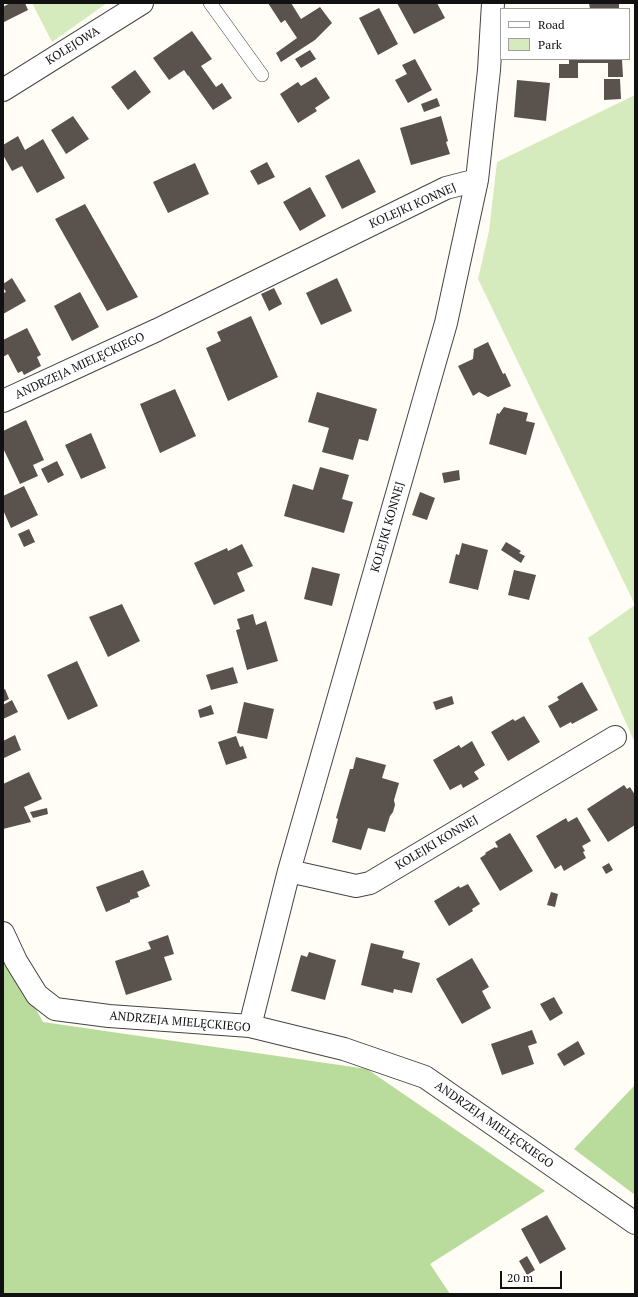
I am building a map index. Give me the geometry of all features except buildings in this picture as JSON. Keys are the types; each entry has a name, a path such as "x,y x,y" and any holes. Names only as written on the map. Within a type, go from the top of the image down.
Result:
{"street":[{"name":"KOLEJOWA","path":"3,90 142,3"},
{"name":"KOLEJKI KONNEJ","path":"250,1026 289,871 446,323 477,180 489,70 493,3"},
{"name":"KOLEJKI KONNEJ","path":"156,330 446,188 477,180"},
{"name":"ANDRZEJA MIELĘCKIEGO","path":"3,401 156,330"},
{"name":"KOLEJKI KONNEJ","path":"289,871 356,886 370,883 616,737"},
{"name":"ANDRZEJA MIELĘCKIEGO","path":"3,933 16,961 37,996 55,1009 109,1016 250,1026 344,1049 425,1077 635,1223"}],"lane":[{"path":"210,3 262,75"}],"green space":[{"path":"32,3 107,3 52,42"},
{"path":"635,95 635,605 478,279 489,231 497,162"},
{"path":"635,605 635,743 588,638"},
{"path":"3,950 43,1022 367,1069 545,1191 430,1264 450,1294 3,1294"},
{"path":"635,1085 635,1195 574,1149"}]}
